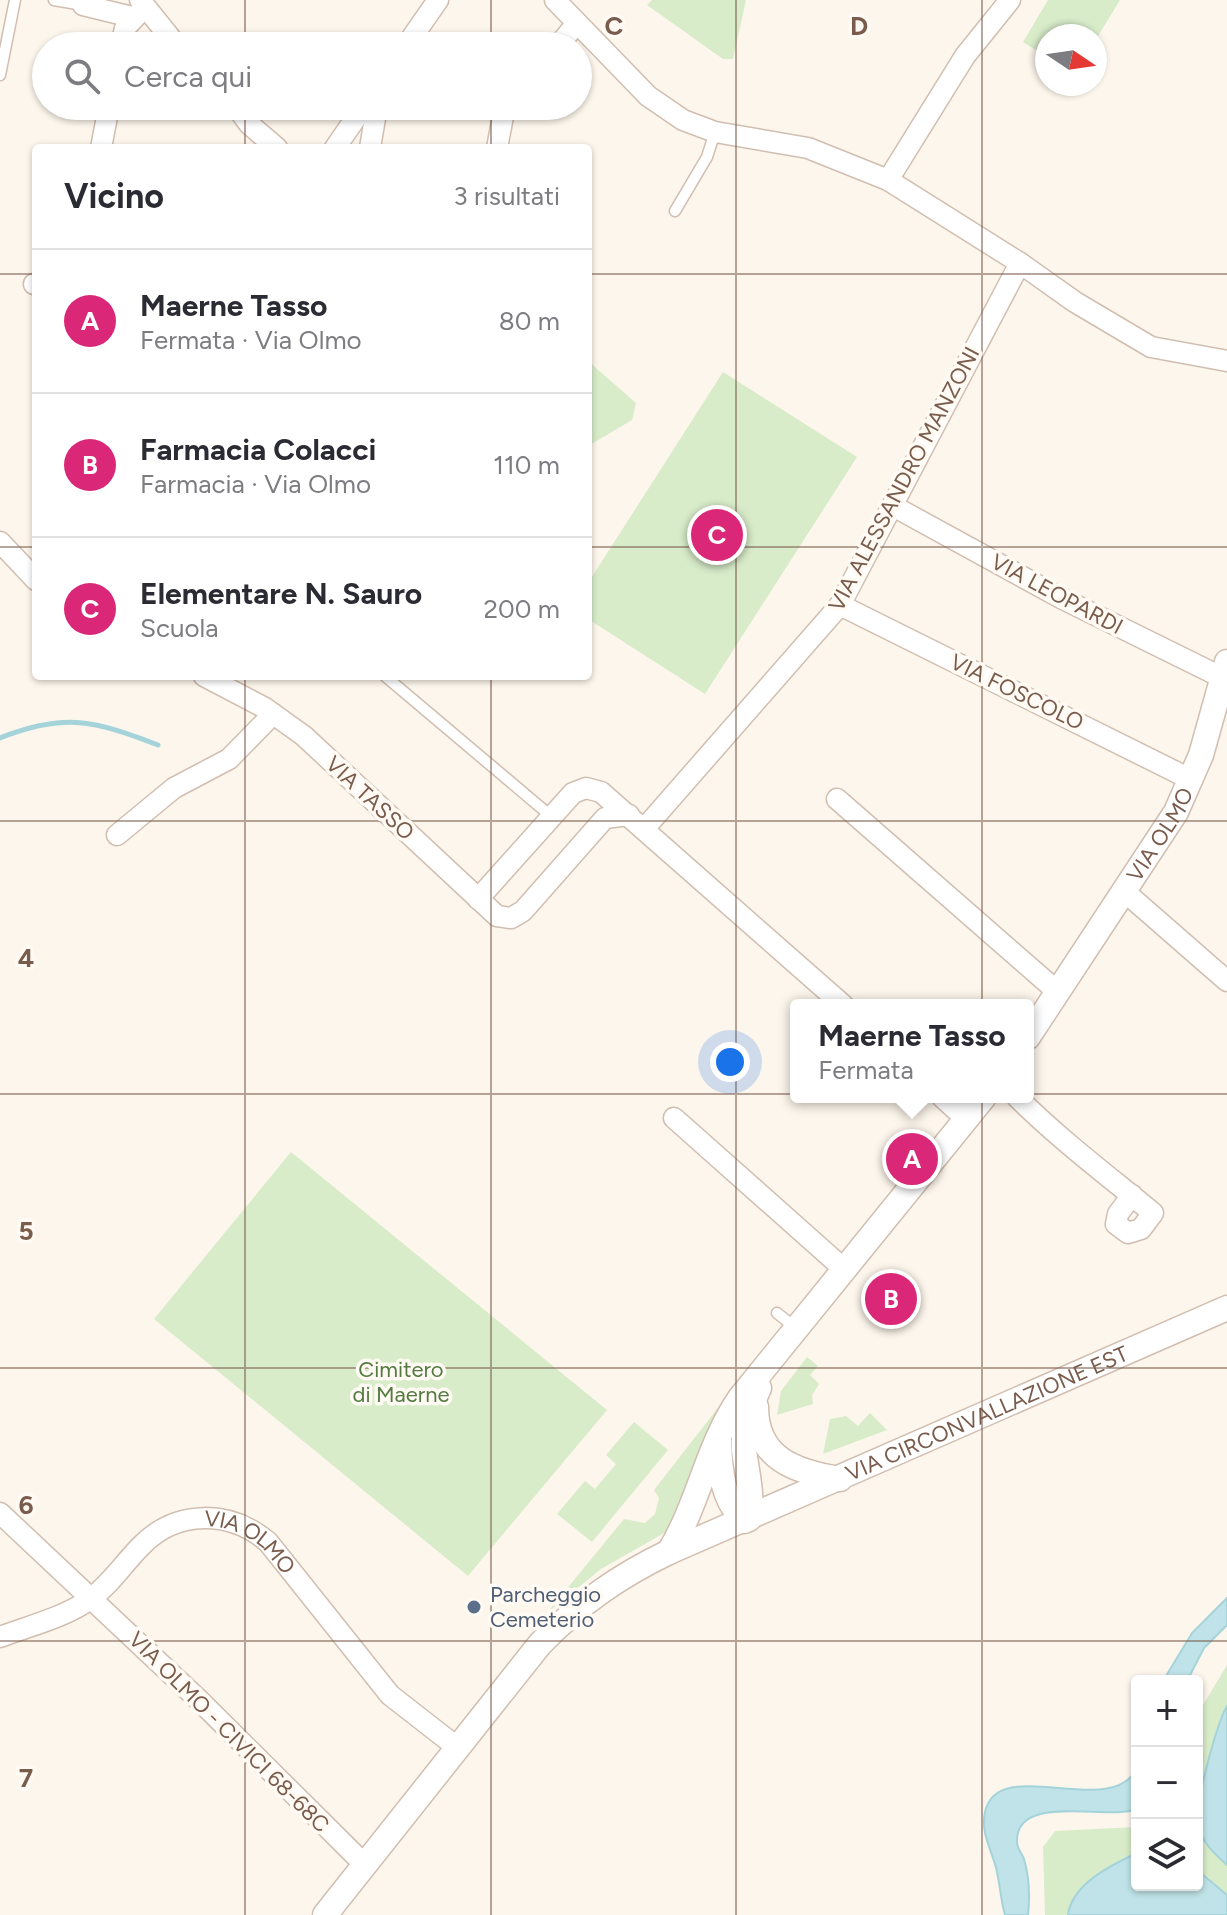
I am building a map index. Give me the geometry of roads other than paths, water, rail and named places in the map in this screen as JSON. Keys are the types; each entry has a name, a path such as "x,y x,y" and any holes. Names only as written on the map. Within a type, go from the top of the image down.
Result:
{"street":[{"path":"416,32 438,0"},
{"path":"888,180 965,56 1010,0"},
{"path":"83,5 139,8 163,32"},
{"path":"128,32 139,8"},
{"path":"561,32 567,8"},
{"path":"567,8 589,32"},
{"path":"592,35 648,96 683,120 715,132 808,148 888,180 1020,263 1075,302 1151,347 1227,361"},
{"path":"102,144 106,120"},
{"path":"246,120 272,144"},
{"path":"338,144 354,120"},
{"path":"371,144 375,120"},
{"path":"498,144 502,120"},
{"name":"VIA ALESSANDRO MANZONI","path":"637,822 840,605 1020,263"},
{"name":"VIA LEOPARDI","path":"893,506 1061,598 1225,670"},
{"path":"0,542 32,576"},
{"name":"VIA FOSCOLO","path":"840,605 1192,780"},
{"name":"VIA OLMO","path":"1034,1028 1170,823 1192,780 1225,670"},
{"name":"VIA TASSO","path":"212,680 266,709 304,736 497,916 511,918 523,911 605,818 637,822"},
{"path":"117,835 174,788 229,759 266,709"},
{"path":"478,899 573,793 586,788 601,792 836,999"},
{"path":"837,799 1059,993"},
{"path":"1125,892 1227,981"},
{"path":"949,1103 967,1120"},
{"path":"669,1552 684,1528 719,1430 740,1398 980,1103"},
{"path":"1023,1103 1132,1195"},
{"path":"674,1118 845,1270"},
{"name":"VIA CIRCONVALLAZIONE EST","path":"746,1520 1227,1308"},
{"path":"746,1520 752,1500 745,1438 747,1416 767,1367"},
{"path":"756,1395 759,1435 770,1453 808,1474 840,1479"},
{"path":"719,1430 724,1490 731,1507 746,1520"},
{"name":"VIA OLMO - CIVICI 68-68C","path":"0,1513 92,1598 366,1866"},
{"name":"VIA OLMO","path":"0,1637 92,1598 143,1544 168,1526 198,1517 243,1524 278,1553 390,1695 458,1748"},
{"path":"325,1915 540,1644 573,1611 606,1586 669,1552 746,1520"}],"lane":[{"path":"0,75 15,0"},
{"path":"54,0 83,5"},
{"path":"675,211 707,157 715,132"},
{"path":"390,680 552,817"},
{"path":"777,1313 798,1329"}],"water":[{"path":"1227,1598 1227,1625 1204,1648 1190,1675 1167,1675 1192,1633"},
{"path":"1227,1706 1227,1865 1203,1837 1203,1782"},
{"path":"1131,1775 1131,1810 1046,1813 1031,1817 1020,1827 1017,1842 1027,1872 1028,1915 1005,1915 984,1828 985,1812 994,1795 1011,1788 1032,1786 1081,1790 1105,1789 1124,1783"},
{"path":"1131,1856 1131,1891 1203,1891 1203,1875 1227,1895 1227,1915 1068,1915 1077,1894 1105,1870"}],"waterway":[{"path":"0,738 62,722 98,725 158,745"}],"place":[{"name":"Elementare N. Sauro","path":"717,535"},
{"name":"Maerne Tasso","path":"912,1159"},
{"name":"Farmacia Colacci","path":"891,1299"},
{"name":"Parcheggio Cemeterio","path":"474,1607"}],"park label":[{"name":"Cimitero di Maerne","path":"401,1382"}]}
